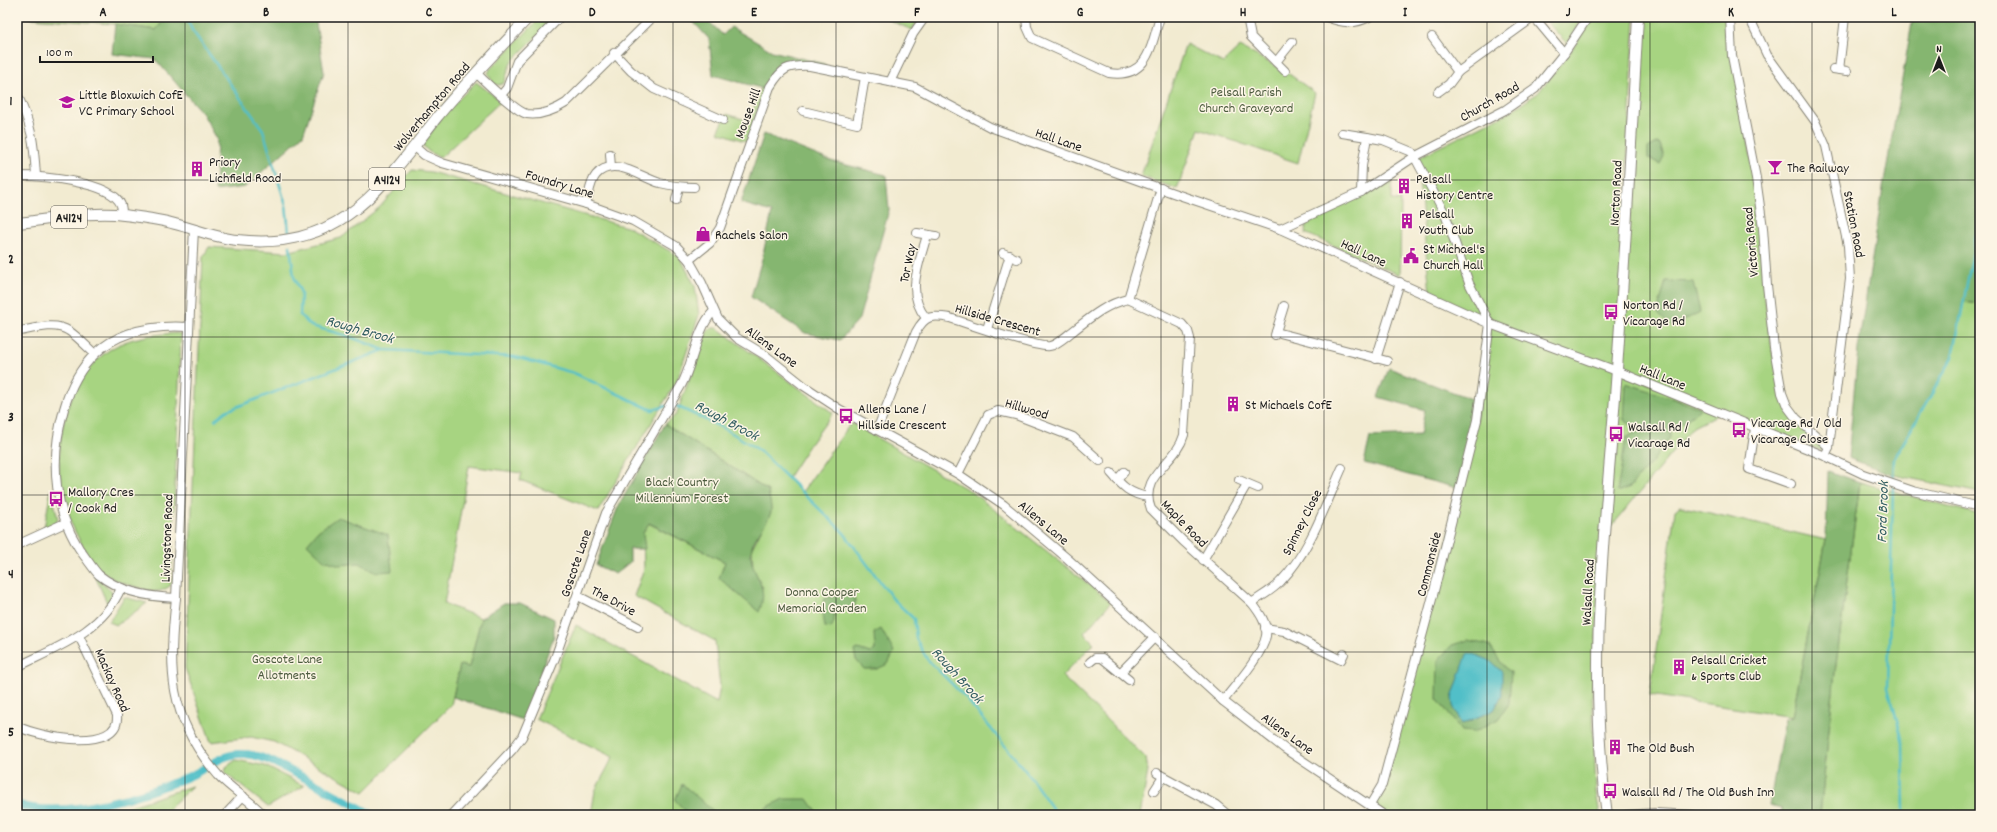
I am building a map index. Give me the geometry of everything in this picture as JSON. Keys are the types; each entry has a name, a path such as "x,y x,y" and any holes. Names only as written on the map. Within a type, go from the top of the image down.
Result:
{"main road":[{"name":"Wolverhampton Road","path":"194,229 236,240 267,242 302,238 336,224 380,188 476,73 530,17"},
{"name":"Norton Road","path":"1616,371 1628,220 1638,17"},
{"name":"A4124","path":"17,223 96,214 122,214 172,223 194,229"},
{"name":"Walsall Road","path":"1607,815 1600,766 1597,653 1616,371"}],"street":[{"path":"501,96 507,88 517,61 560,17"},
{"path":"476,73 501,96 527,114 542,113 557,109 566,103 652,17"},
{"path":"890,82 913,34 924,17"},
{"path":"1026,17 1027,27 1032,38 1109,73 1116,74 1133,72 1144,62 1160,17"},
{"path":"1247,17 1251,37 1285,71"},
{"path":"1327,17 1347,23 1358,22 1369,17"},
{"path":"1438,92 1450,84 1458,72 1534,17 1564,53"},
{"name":"Church Road","path":"1280,229 1361,192 1414,156 1505,110 1535,89 1564,53 1588,17"},
{"name":"Victoria Road","path":"1730,17 1732,56 1756,178 1763,228 1773,340 1782,393 1787,406 1796,418 1830,446"},
{"name":"Station Road","path":"1749,17 1767,55 1815,121 1826,146 1848,246 1850,279 1830,446 1825,456"},
{"path":"1839,70 1845,17"},
{"path":"1432,37 1458,72"},
{"path":"1276,62 1292,42"},
{"path":"614,54 631,72 654,89 723,119"},
{"name":"Mouse Hill","path":"689,260 701,252 710,243 720,228 770,87 784,69 793,65 810,66 890,82"},
{"path":"803,111 860,124 865,77"},
{"name":"Hall Lane","path":"890,82 915,87 990,127 1013,137 1280,229 1490,324 1616,371 1825,456 1863,474 1898,486 1980,507"},
{"path":"17,94 27,115 33,136 36,176"},
{"path":"1342,133 1367,137 1399,145 1412,152 1445,214 1469,283 1490,324"},
{"path":"1361,192 1362,166 1367,137"},
{"name":"Foundry Lane","path":"415,147 424,155 442,163 586,204 633,221 676,246 689,260"},
{"path":"610,154 611,167"},
{"path":"586,204 592,182 597,174 611,167 622,168 659,183 679,188 694,187"},
{"path":"17,176 66,179 96,188 118,200 121,206 122,214"},
{"path":"676,200 679,188"},
{"path":"1128,299 1160,188"},
{"name":"Livingstone Road","path":"194,229 188,327 176,598 172,634 174,687 186,727 199,750 218,774 264,815"},
{"name":"Tor Way","path":"917,233 936,236"},
{"name":"Tor Way","path":"926,318 915,301 914,287 927,235"},
{"path":"987,329 1010,256"},
{"name":"Allens Lane","path":"689,260 702,283 713,312 737,338 765,355 804,386 877,430 958,474 1010,510 1068,559 1155,637 1223,701 1285,749 1384,815"},
{"path":"1376,359 1400,282"},
{"name":"Hillside Crescent","path":"926,318 937,316 987,329 1034,345 1049,346 1065,337 1099,311 1114,302 1128,299"},
{"name":"Maple Road","path":"1128,299 1182,324 1188,331 1190,338 1185,428 1181,445 1150,484 1148,497 1151,509 1204,560 1252,603 1260,615 1265,628"},
{"path":"1284,306 1276,333 1387,362"},
{"name":"Goscote Lane","path":"451,815 512,750 522,737 555,658 606,513 688,372 706,319 713,312"},
{"path":"877,430 916,332 920,323 926,318"},
{"name":"Commonside","path":"1370,805 1382,785 1431,603 1477,420 1490,324"},
{"path":"17,332 51,326 64,328 70,331 95,354"},
{"path":"176,598 144,594 121,588 99,574 77,547 65,523 56,486 55,456 58,428 70,390 82,367 95,354 115,340 129,333 160,327 188,327"},
{"name":"Hillwood","path":"958,474 988,415 998,411 1016,415 1073,437 1091,457 1100,461"},
{"path":"1755,428 1749,469 1791,484"},
{"name":"Spinney Close","path":"1252,603 1280,583 1292,570 1306,547 1332,481 1342,468"},
{"path":"1117,480 1124,472"},
{"path":"1110,473 1135,495 1148,497"},
{"path":"1204,560 1243,482 1258,488"},
{"path":"17,545 65,523"},
{"path":"17,667 79,636 103,617 114,603 121,588"},
{"name":"The Drive","path":"578,596 638,628"},
{"path":"1223,701 1260,652 1266,636 1265,628 1284,631 1340,660 1344,654"},
{"name":"Mackay Road","path":"17,726 39,735 65,739 92,739 111,732 116,727 117,715 79,636"},
{"path":"1120,673 1155,637"},
{"path":"1090,662 1095,658 1102,658 1129,680"},
{"path":"1154,791 1160,775 1216,805 1228,815"},
{"path":"225,815 243,796"},
{"path":"1626,815 1654,812 1692,815"}],"green space":[{"path":"17,17 166,17 157,30 115,24"},
{"path":"166,17 315,17 324,72 303,135 245,187 215,191 217,139 203,114 155,59 112,54 115,24 156,30"},
{"path":"541,17 556,17 511,62 504,83 499,85 494,84 488,74 490,69"},
{"path":"689,17 704,17 723,35 731,27 772,51 825,64 825,68 806,64 789,64 783,66 777,71 772,79 768,90 713,75 709,39"},
{"path":"889,17 920,17 912,30 887,19"},
{"path":"1543,17 1584,17 1567,44"},
{"path":"1594,17 1635,17 1616,370 1719,414 1693,427 1612,526 1603,551 1592,690 1596,792 1600,815 1386,815 1370,805 1382,789 1472,448 1491,323 1430,293 1417,158 1508,113 1538,93 1568,55"},
{"path":"1642,17 1727,17 1752,163 1764,292 1773,356 1794,420 1823,448 1823,451 1620,371"},
{"path":"1913,17 1980,17 1980,304 1963,302 1953,357 1894,459 1894,475 1848,458 1858,349 1883,188"},
{"name":"Pelsall Parish Church Graveyard","path":"1186,44 1223,63 1240,47 1285,71 1315,93 1298,163 1199,129 1177,189 1141,176"},
{"path":"476,82 501,101 440,158 428,151 423,145 441,117"},
{"path":"761,88 764,90 747,142 718,132 727,114 749,121"},
{"path":"764,134 831,161 886,175 889,210 859,319 840,340 805,333 751,297 762,259 772,212 741,203"},
{"path":"1657,143 1660,144 1664,156 1660,164 1648,158 1648,148"},
{"name":"Goscote Lane Allotments","path":"412,170 431,172 630,228 680,257 695,286 699,315 677,381 598,511 520,480 522,473 469,466 444,604 481,618 469,668 460,666 451,705 364,792 274,742 251,737 211,742 185,668 203,257 209,247 287,252 341,238 380,207"},
{"path":"1392,181 1392,200 1401,201 1400,275 1305,233 1307,220"},
{"path":"1666,281 1693,282 1700,312 1671,327 1657,313"},
{"path":"1963,302 1980,304 1980,493 1894,475 1894,459 1953,357"},
{"name":"Donna Cooper Memorial Garden","path":"711,328 717,328 833,413 810,444 788,478 802,492 851,423 972,492 1111,602 1084,633 1094,643 1062,676 1146,758 1148,771 1140,815 591,815 595,791 613,757 536,719 576,625 717,703 720,686 715,641 634,596 644,569 643,533 648,523 725,562 763,588 753,568 752,548 771,511 768,491 665,424 676,415 707,332"},
{"path":"176,333 181,334 171,585 162,590 154,591 117,581 103,573 91,560 74,530 65,506 62,493 59,456 65,418 71,399 80,382 91,367 112,348 129,340"},
{"path":"1389,368 1479,402 1457,488 1364,463 1370,437 1420,435 1425,410 1378,397"},
{"path":"1626,383 1701,408 1684,422 1670,425 1670,437 1653,461 1630,487 1617,492 1626,438 1639,430 1624,420"},
{"name":"Black Country Millennium Forest","path":"665,424 768,491 771,512 752,547 751,556 752,564 763,593 759,612 719,578 725,562 649,523 643,533 645,549 630,549 630,562 615,574 596,565 618,507"},
{"path":"1828,471 1860,482 1835,672 1820,815 1782,815 1782,809 1769,806 1785,719 1792,717 1826,540"},
{"path":"1860,482 1980,515 1980,815 1820,815 1835,672"},
{"path":"51,490 58,519 56,523 44,528"},
{"path":"1680,506 1826,540 1792,717 1650,695 1675,510"},
{"path":"338,517 388,535 392,571 377,572 359,563 340,565 324,560 307,544 318,531"},
{"path":"95,576 112,591 112,597 108,605"},
{"path":"842,593 850,595 855,599 855,608 835,609 834,622 831,628 825,627 822,608 824,599"},
{"path":"124,597 147,603 117,625 109,622"},
{"path":"504,603 520,603 554,619 554,636 523,720 453,697 460,665 469,667 481,618"},
{"path":"881,629 894,652 888,664 877,669 864,669 856,660 854,651 858,649 870,653 875,650 874,633"},
{"path":"1468,640 1489,645 1504,667 1511,672 1509,704 1498,719 1474,732 1462,731 1437,699 1438,660 1452,645","holes":["1456,689 1494,710 1462,724 1452,698"]},
{"path":"236,760 265,766 304,786 268,807 225,773 226,767"},
{"path":"682,784 718,815 689,815 675,800"},
{"path":"192,786 162,815 95,815 131,806"},
{"path":"783,799 808,799 817,812 817,815 758,815 764,809"}],"water":[{"path":"1470,653 1489,660 1502,672 1502,695 1494,710 1462,724 1453,706 1452,698 1467,654"}],"waterway":[{"name":"Rough Brook","path":"186,17 192,30 263,130 286,206 289,232"},
{"name":"Ford Brook","path":"1893,482 1894,459 1953,357 1978,226"},
{"name":"Rough Brook","path":"290,246 294,277 301,293 300,315 311,326 348,336 384,350 515,357 574,373 652,410 667,406"},
{"path":"215,420 226,411 384,350"},
{"name":"Rough Brook","path":"672,405 727,430 759,450 844,533 893,599 914,619 916,639 927,659 965,697 1028,774 1057,815"},
{"name":"Ford Brook","path":"1893,487 1888,687 1903,742 1904,815"},
{"path":"17,804 36,808 57,809 80,808 104,804 151,791 190,776 222,758 235,754 242,754 257,756 272,762 373,815"}],"place":[{"name":"Little Bloxwich CofE VC Primary School","path":"67,102"},
{"name":"The Railway","path":"1775,167"},
{"name":"Priory Lichfield Road","path":"197,169"},
{"name":"Pelsall History Centre","path":"1404,186"},
{"name":"Pelsall Youth Club","path":"1407,221"},
{"name":"Rachels Salon","path":"703,234"},
{"name":"St Michael's Church Hall","path":"1411,256"},
{"name":"Norton Rd / Vicarage Rd","path":"1611,312"},
{"name":"St Michaels CofE","path":"1233,404"},
{"name":"Allens Lane / Hillside Crescent","path":"846,416"},
{"name":"Vicarage Rd / Old Vicarage Close","path":"1739,430"},
{"name":"Walsall Rd / Vicarage Rd","path":"1616,434"},
{"name":"Mallory Cres / Cook Rd","path":"56,499"},
{"name":"Pelsall Cricket & Sports Club","path":"1679,667"},
{"name":"The Old Bush","path":"1615,747"},
{"name":"Walsall Rd / The Old Bush Inn","path":"1610,791"}]}
